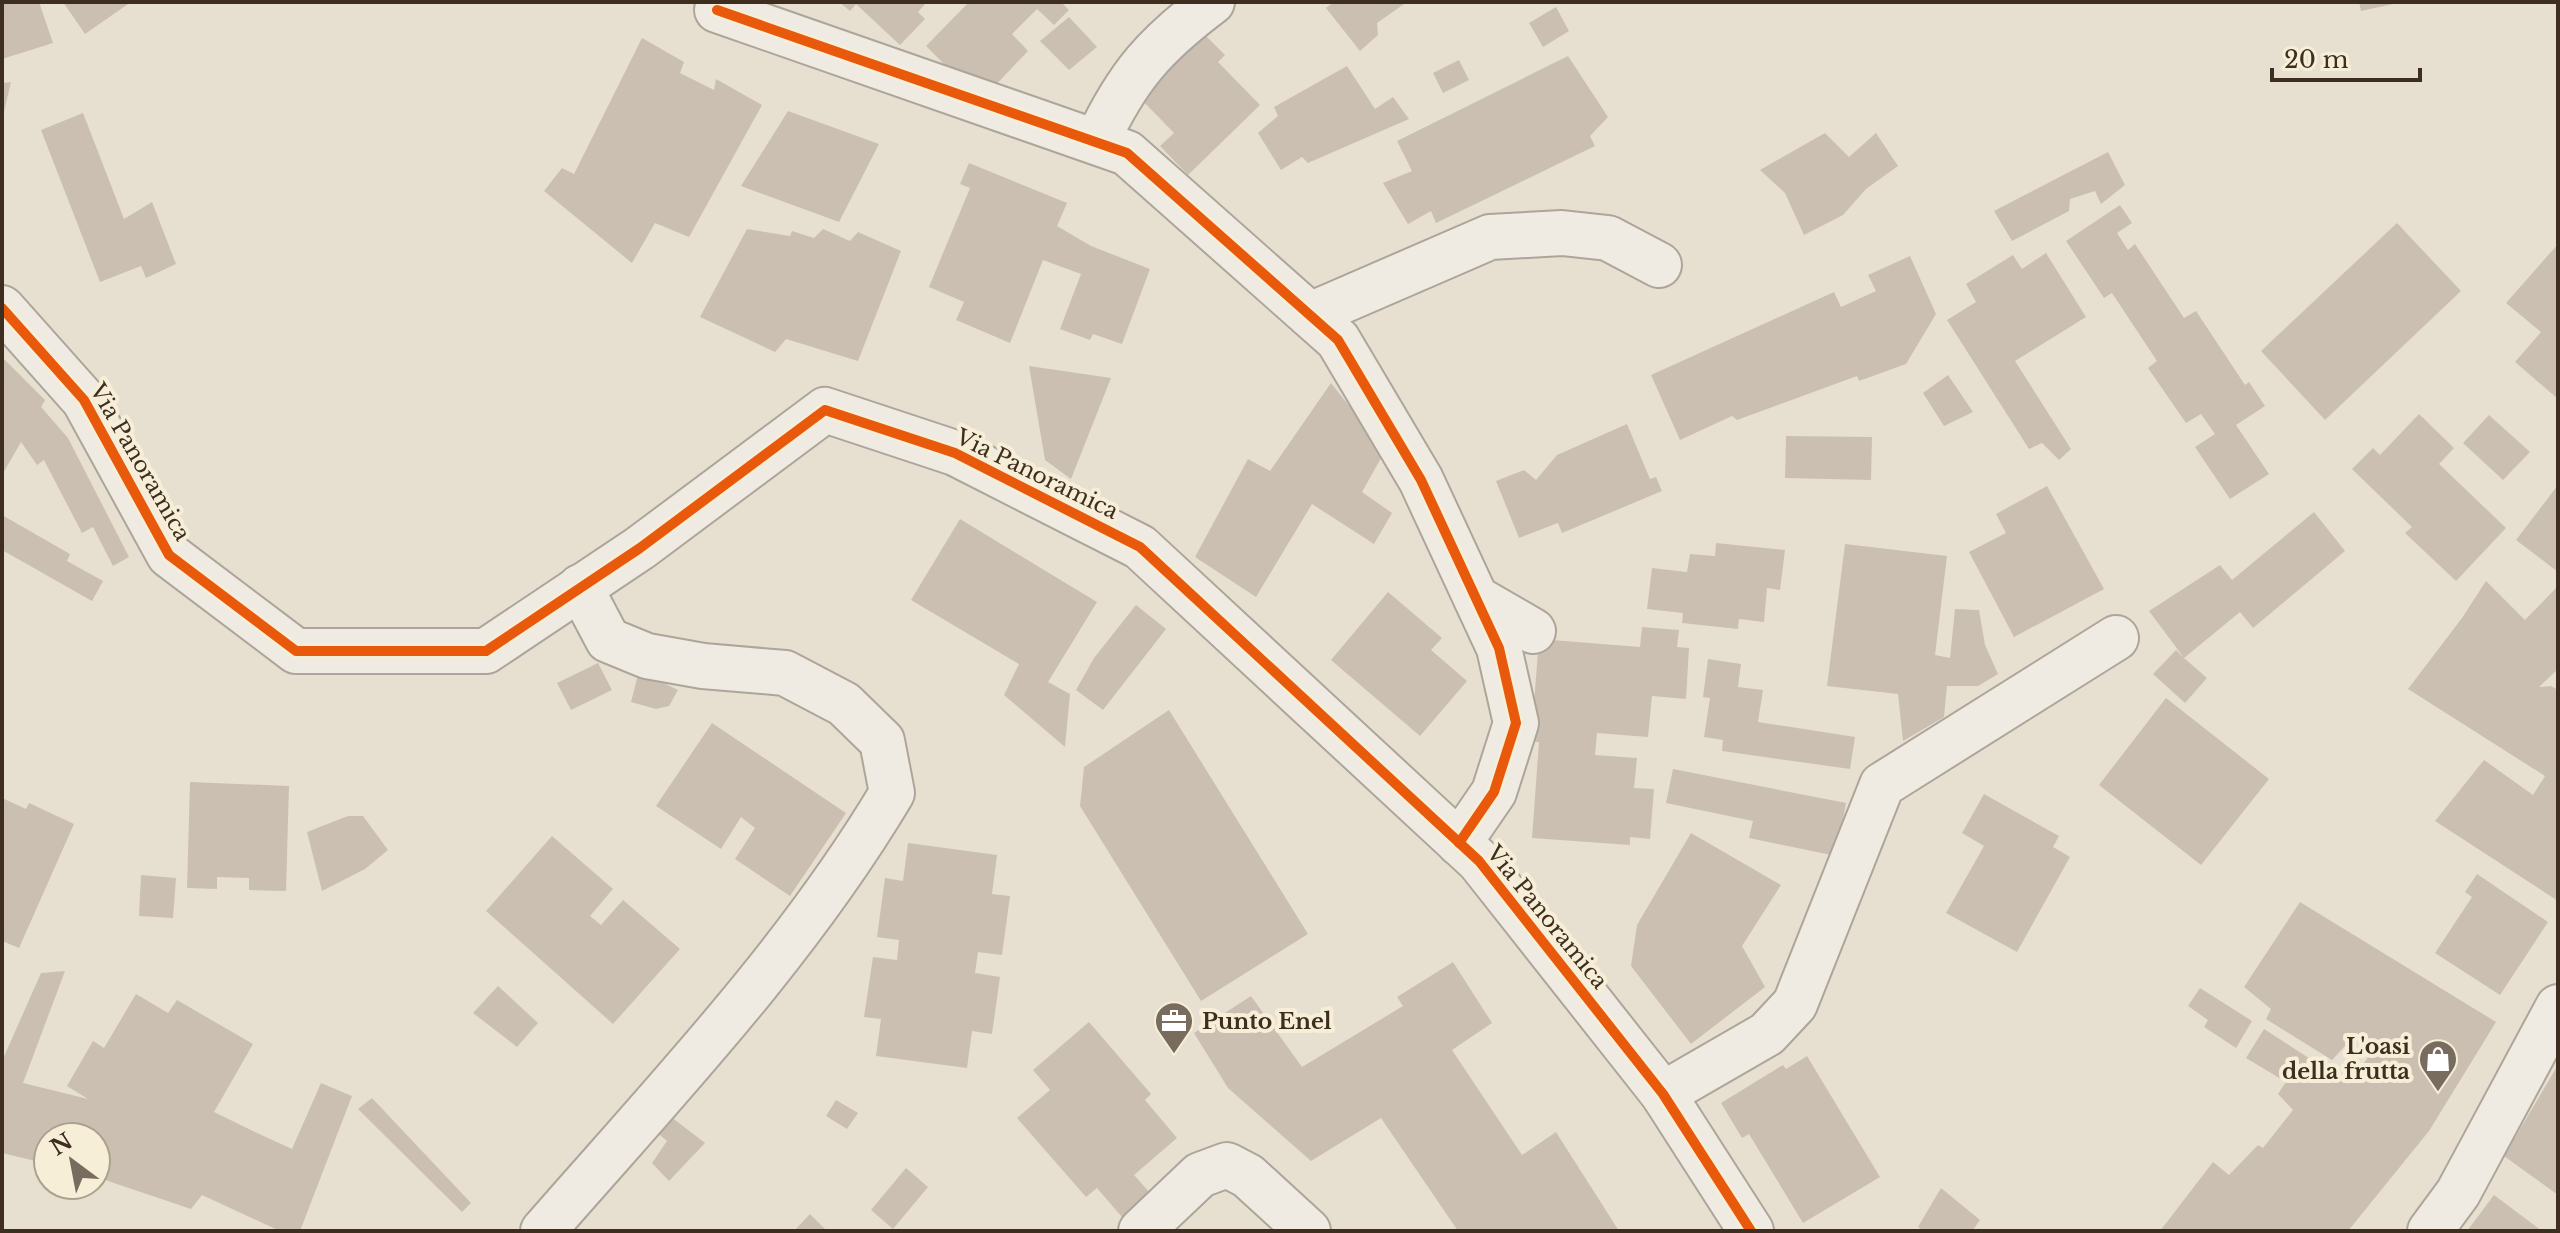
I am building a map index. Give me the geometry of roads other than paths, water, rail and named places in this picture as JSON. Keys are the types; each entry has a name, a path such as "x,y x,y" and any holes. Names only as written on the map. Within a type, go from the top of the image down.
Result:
{"street":[{"path":"1097,141 1115,103 1137,71 1169,34 1212,2"},
{"path":"717,10 1127,153 1338,340 1414,468 1499,648 1516,723 1494,792 1459,843"},
{"path":"1310,315 1490,237 1562,233 1608,238 1659,265"},
{"name":"Via Panoramica","path":"2,308 84,400 169,555 296,651 486,651 640,548 825,410 955,453 1140,547 1479,861 1663,1094 1751,1231"},
{"path":"543,1231 785,951 857,851 892,793 882,741 844,704 785,673 703,666 647,656 608,640 580,587"},
{"path":"1476,598 1533,631"},
{"path":"1663,1094 1767,1034 1795,1004 1882,785 2116,638"},
{"path":"1494,792 1494,849 1507,897"},
{"path":"2430,1231 2458,1193 2558,1007"},
{"path":"1141,1231 1200,1175 1227,1165 1248,1176 1308,1231"}],"place":[{"name":"Punto Enel","path":"1174,1055"},
{"name":"L'oasi della frutta","path":"2438,1093"}]}
